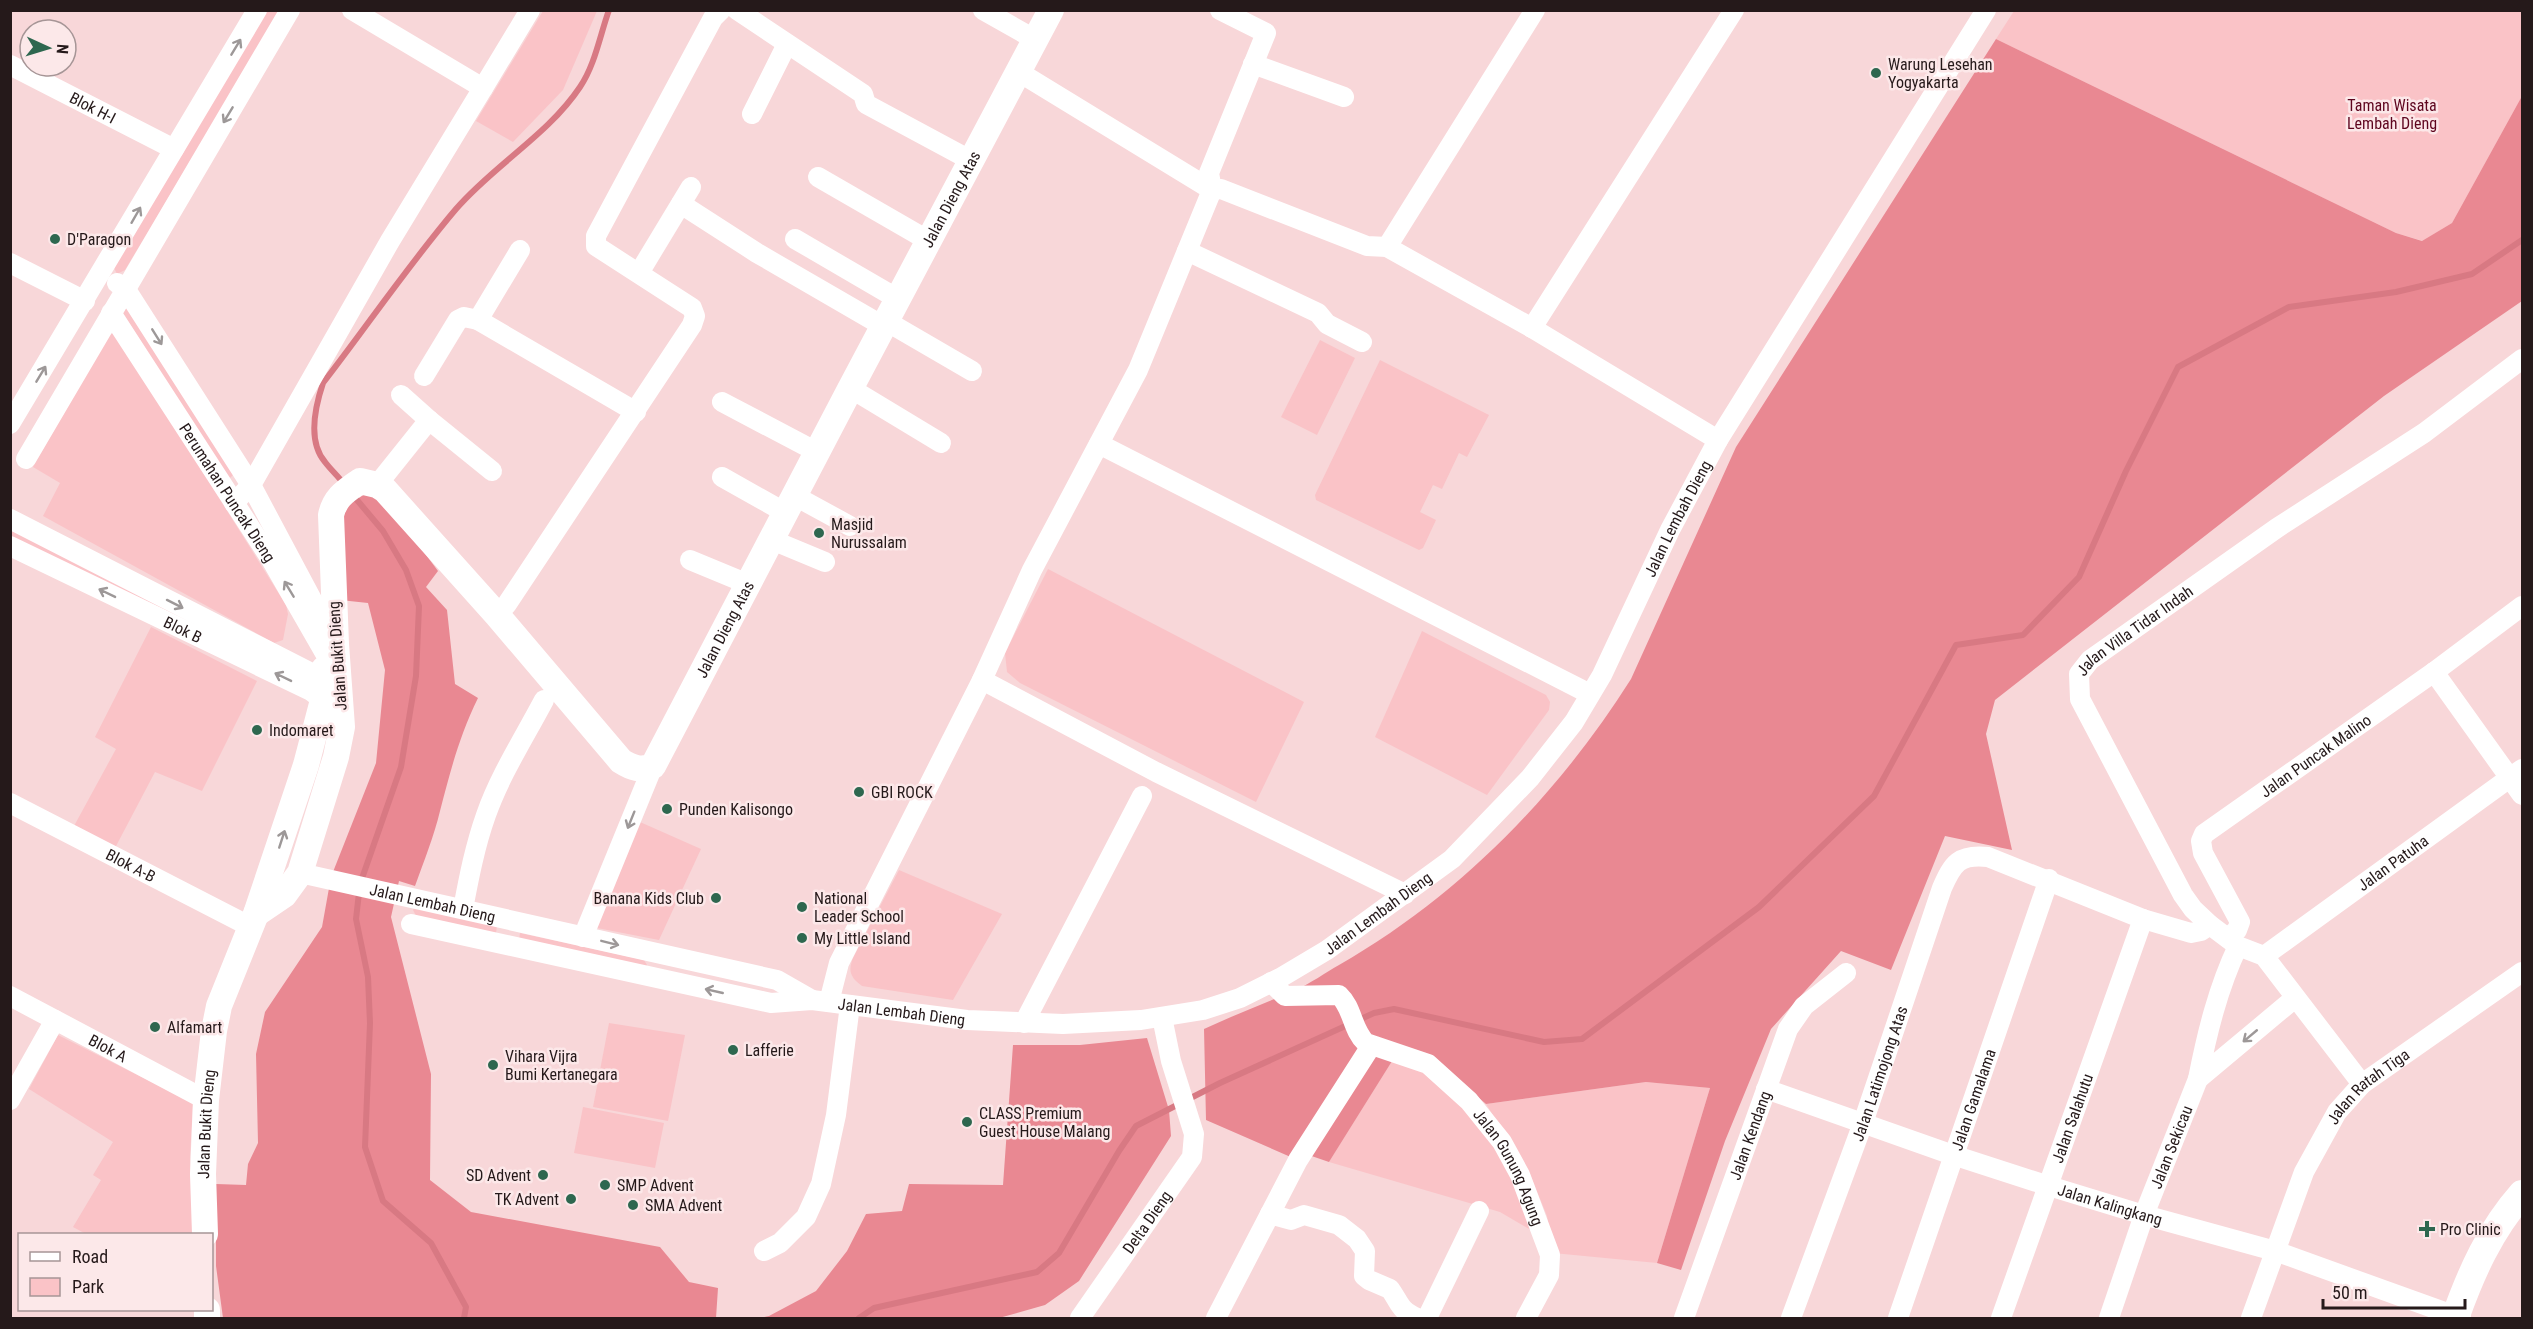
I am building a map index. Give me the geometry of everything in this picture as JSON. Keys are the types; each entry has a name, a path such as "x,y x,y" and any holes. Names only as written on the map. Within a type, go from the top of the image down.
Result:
{"main road":[{"path":"2457,1318 2474,1269 2502,1217 2523,1194"}],"street":[{"path":"10,424 102,274 257,10"},
{"path":"26,459 290,10"},
{"path":"352,10 483,88"},
{"path":"234,503 251,485 390,241 530,10"},
{"path":"497,615 507,604 692,325 695,316 692,308 596,246 596,236 713,18 721,10"},
{"path":"737,10 863,94 866,104 972,161"},
{"path":"983,10 1036,40"},
{"name":"Jalan Dieng Atas","path":"653,766 1051,10"},
{"path":"411,924 771,1003 820,1001 982,680 1032,570 1138,370 1212,190 1209,173 1266,33 1247,16 1220,10"},
{"path":"1387,247 1535,10"},
{"path":"1532,328 1734,10"},
{"name":"Jalan Lembah Dieng","path":"300,873 777,980 820,1001 850,1005 956,1018 1024,1023 1101,1023 1203,1010 1240,998 1327,950 1452,859 1499,812 1574,722 1611,656 1670,530 1718,440 1986,10"},
{"path":"752,114 787,44"},
{"path":"1253,64 1344,97"},
{"name":"Blok H-I","path":"10,65 174,149"},
{"path":"1019,72 1212,190 1221,189 1367,246 1387,247 1532,328 1718,440"},
{"path":"818,177 929,241"},
{"path":"639,273 686,196 757,253 889,315"},
{"path":"795,239 889,315 972,371"},
{"path":"478,320 520,250"},
{"path":"1187,251 1318,313 1327,324 1362,342"},
{"path":"10,263 85,301"},
{"name":"Perumahan Puncak Dieng","path":"102,274 125,288 251,485 332,676"},
{"name":"Perumahan Puncak Dieng","path":"111,313 311,626 332,676"},
{"path":"424,376 458,320 464,317 478,320 636,412"},
{"name":"Jalan Villa Tidar Indah","path":"2264,956 2233,942 2210,925 2193,909 2183,895 2080,699 2079,674 2090,660 2277,528 2424,433 2522,360"},
{"path":"850,388 941,443"},
{"path":"400,395 492,471"},
{"path":"722,402 817,452"},
{"path":"429,420 359,487 497,615 621,761 637,768 646,769 653,766"},
{"path":"1099,444 1590,694"},
{"path":"722,477 790,505 850,526"},
{"name":"Jalan Bukit Dieng","path":"254,921 284,895 300,873 336,757 332,676 331,515 334,504 359,487"},
{"path":"10,519 332,676"},
{"path":"772,540 825,562"},
{"name":"Blok B","path":"10,546 311,691 332,676"},
{"path":"690,560 748,584"},
{"name":"Jalan Puncak Malino","path":"2233,942 2240,922 2203,853 2201,841 2204,834 2434,672 2523,606"},
{"path":"2434,672 2516,773 2523,795"},
{"name":"Jalan Bukit Dieng","path":"205,1233 203,1174 206,1100 219,1006 254,921 309,756 332,676"},
{"path":"982,680 1167,777 1405,894"},
{"path":"463,909 472,857 486,814 544,700"},
{"path":"583,937 653,766"},
{"name":"Jalan Patuha","path":"2264,956 2516,773"},
{"path":"1024,1023 1142,796"},
{"name":"Blok A-B","path":"10,803 254,921"},
{"name":"Jalan Latimojong Atas","path":"1791,1318 1863,1123 1950,870 1959,860 1973,855 1988,857 2049,879"},
{"path":"269,877 300,873"},
{"path":"2049,879 2143,919 2191,933 2201,931 2210,925"},
{"name":"Jalan Gamalama","path":"1898,1318 2049,879"},
{"name":"Jalan Salahutu","path":"2001,1318 2143,919"},
{"path":"506,944 512,920"},
{"name":"Jalan Sekicau","path":"2109,1318 2144,1215 2198,1079 2233,942"},
{"path":"658,978 664,956"},
{"path":"2264,956 2362,1084"},
{"name":"Jalan Ratah Tiga","path":"2252,1318 2304,1172 2337,1112 2362,1084 2523,972"},
{"name":"Jalan Kendang","path":"1684,1318 1781,1046 1793,1021 1804,1006 1846,973"},
{"path":"771,1003 777,980"},
{"path":"1216,1318 1298,1160 1365,1042 1345,1001 1339,995 1285,996 1271,982"},
{"name":"Blok A","path":"10,996 206,1100"},
{"path":"2198,1079 2295,998"},
{"path":"764,1251 780,1243 806,1217 821,1184 836,1115 850,1005"},
{"name":"Delta Dieng","path":"1080,1318 1192,1157 1194,1134 1191,1120 1171,1061 1162,1017"},
{"path":"10,1100 55,1020"},
{"name":"Jalan Gunung Agung","path":"1365,1042 1428,1065 1454,1086 1502,1142 1520,1175 1550,1255 1549,1275 1526,1318"},
{"name":"Jalan Kalingkang","path":"1766,1089 1953,1155 2049,1186 2275,1251 2457,1318"},
{"path":"1427,1318 1479,1211"},
{"path":"1270,1214 1291,1220 1304,1215 1339,1225 1357,1239 1365,1251 1364,1276 1390,1289 1396,1302 1406,1313 1416,1318"}],"green space":[{"path":"266,11 280,11 125,270 117,274 114,268"},
{"path":"543,11 597,11 563,90 513,142 476,121"},
{"name":"Taman Wisata Lembah Dieng","path":"2014,11 2522,11 2522,96 2452,223 2423,241 2396,233 1996,39"},
{"path":"123,302 234,474 230,478 226,476 120,308"},
{"path":"114,333 286,605 288,614 283,640 274,643 43,516 60,483 33,467 109,335"},
{"path":"1320,340 1355,358 1317,435 1281,417"},
{"path":"1380,360 1489,415 1467,457 1459,453 1442,489 1433,485 1420,512 1436,520 1423,548 1419,550 1316,500 1315,495"},
{"path":"10,529 262,657 11,538"},
{"path":"1048,569 1304,702 1256,802 1020,683 1007,672 1005,653"},
{"path":"151,627 257,681 202,791 155,772 115,848 74,826 116,749 95,737"},
{"path":"1422,631 1546,695 1550,702 1549,710 1487,795 1375,737"},
{"path":"640,822 701,849 659,940 597,928"},
{"path":"899,870 1002,914 953,1000 862,986 851,974 853,958"},
{"path":"415,907 497,926 496,933 416,916 413,910"},
{"path":"520,933 644,960 647,965 645,968 519,940"},
{"path":"609,1023 685,1035 668,1121 593,1107"},
{"path":"58,1035 193,1103 190,1157 193,1233 84,1233 73,1227 101,1180 93,1175 113,1142 29,1089"},
{"path":"1394,1058 1429,1071 1501,1150 1536,1233 1500,1212 1329,1162"},
{"path":"1646,1082 1710,1088 1657,1263 1553,1253 1547,1216 1530,1174 1486,1104"},
{"path":"583,1107 664,1123 655,1168 574,1153"}],"shaded area":[{"path":"1996,39 2396,233 2422,241 2452,223 2522,96 2522,301 2384,396 1995,700 1986,734 2012,850 1945,836 1891,970 1841,951 1771,1029 1725,1141 1681,1270 1657,1263 1710,1088 1646,1082 1486,1104 1445,1069 1394,1058 1329,1162 1297,1151 1293,1158 1206,1120 1204,1029 1307,984 1383,938 1425,908 1502,840 1538,803 1602,722 1631,679 1736,447"},
{"path":"370,491 386,501 438,571 426,587 447,610 455,684 478,698 461,740 435,830 415,886 399,881 391,917 431,1074 430,1180 471,1212 660,1247 689,1282 718,1288 716,1318 223,1318 216,1266 216,1184 246,1185 248,1164 258,1143 256,1054 265,1012 322,927 331,877 376,763 385,670 368,603 340,600 337,529 349,504"},
{"path":"1147,1038 1169,1110 1171,1136 1079,1281 1045,1305 999,1318 760,1318 769,1316 816,1291 847,1251 866,1214 902,1211 909,1184 1003,1185 1013,1045 1080,1045"}],"waterway":[{"path":"344,484 319,454 316,444 315,413 323,383 456,209 487,178 537,135 567,104 590,69 609,10"},
{"path":"859,1318 874,1308 1037,1272 1059,1253 1136,1126 1220,1083 1374,1013 1394,1009 1544,1042 1582,1039 1759,907 1874,796 1956,645 2023,635 2079,577 2126,471 2178,367 2289,307 2396,292 2472,274 2522,240"},
{"path":"352,494 383,531 406,570 419,606 416,676 401,767 360,884 356,919 368,977 370,1023 365,1147 383,1201 431,1243 466,1307 464,1318"}],"place":[{"name":"Warung Lesehan Yogyakarta","path":"1876,73"},
{"name":"D'Paragon","path":"55,239"},
{"name":"Masjid Nurussalam","path":"819,533"},
{"name":"Indomaret","path":"257,730"},
{"name":"GBI ROCK","path":"859,792"},
{"name":"Punden Kalisongo","path":"667,809"},
{"name":"Banana Kids Club","path":"716,898"},
{"name":"National Leader School","path":"802,907"},
{"name":"My Little Island","path":"802,938"},
{"name":"Alfamart","path":"155,1027"},
{"name":"Lafferie","path":"733,1050"},
{"name":"Vihara Vijra Bumi Kertanegara","path":"493,1065"},
{"name":"CLASS Premium Guest House Malang","path":"967,1122"},
{"name":"SD Advent","path":"543,1175"},
{"name":"SMP Advent","path":"605,1185"},
{"name":"TK Advent","path":"571,1199"},
{"name":"SMA Advent","path":"633,1205"},
{"name":"Pro Clinic","path":"2427,1229"}]}
